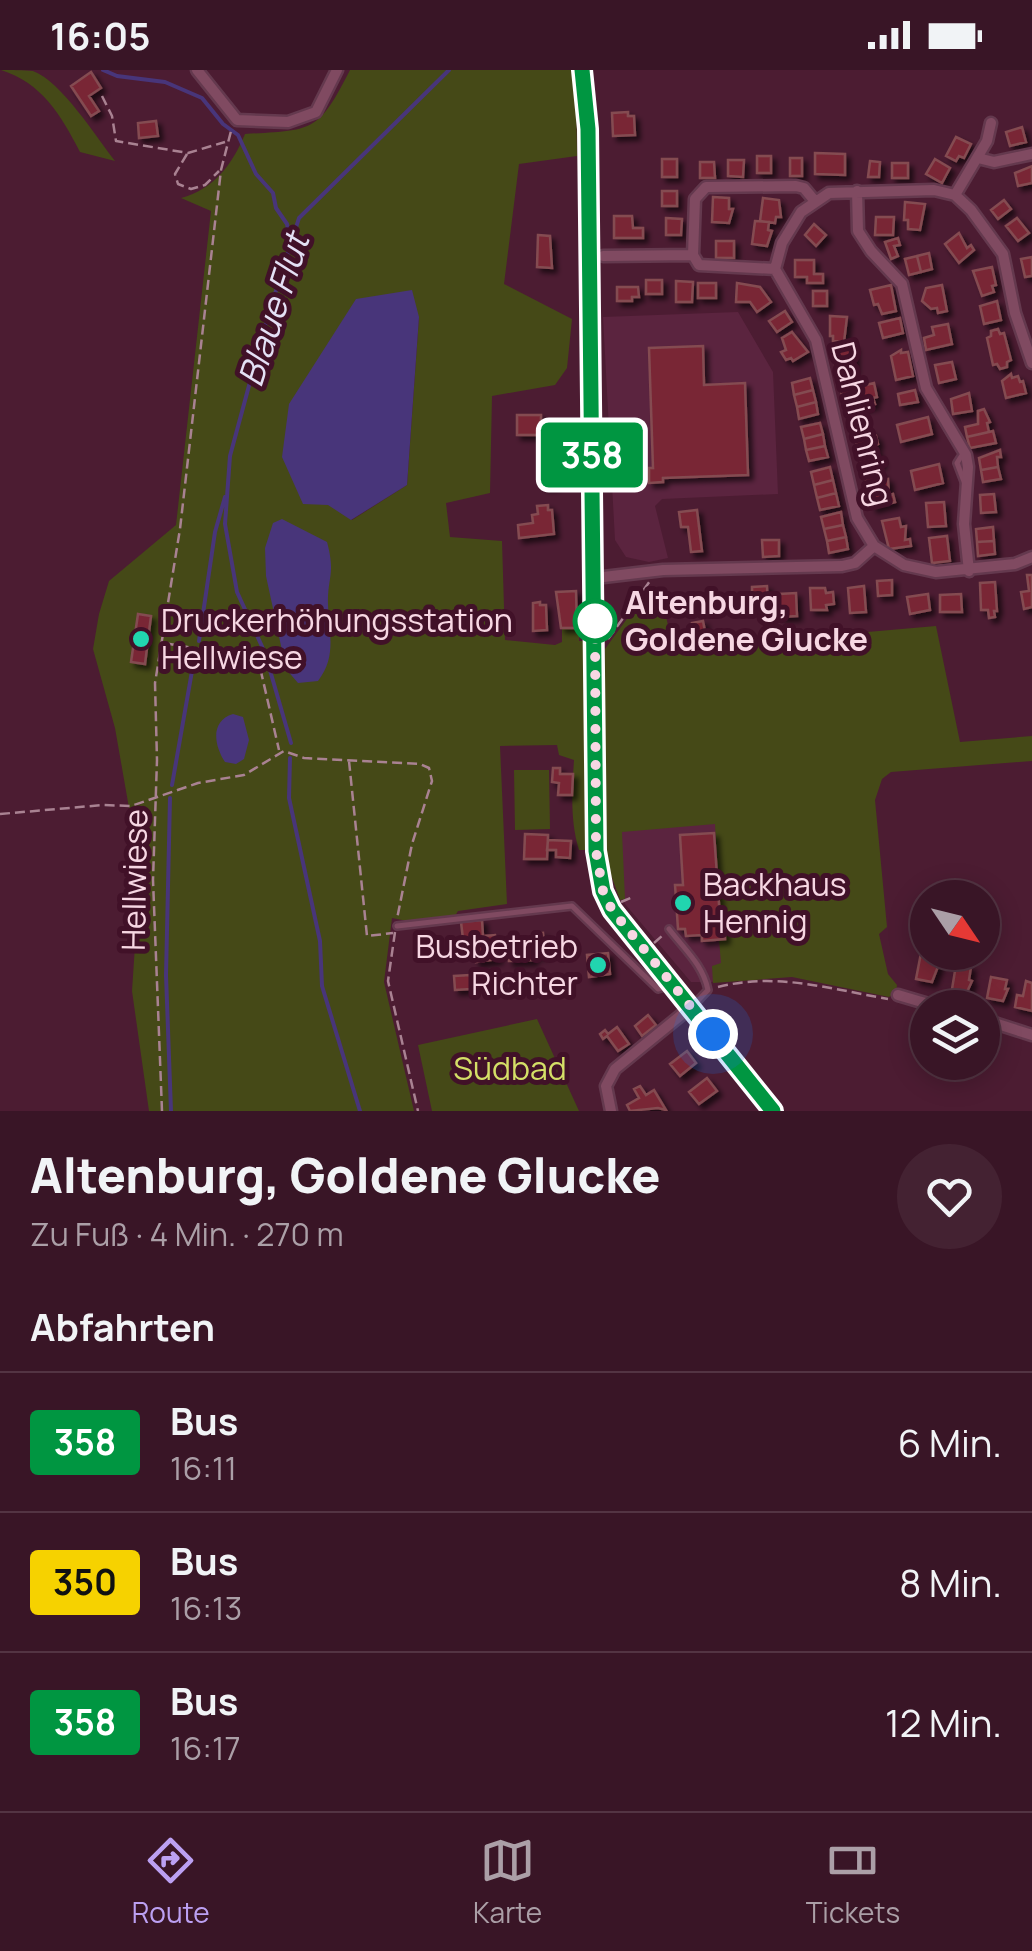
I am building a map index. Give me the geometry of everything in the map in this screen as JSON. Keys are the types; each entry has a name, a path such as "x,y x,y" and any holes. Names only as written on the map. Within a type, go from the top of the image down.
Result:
{"main road":[{"path":"582,70 588,129 596,851 603,891 612,910 772,1111"}],"street":[{"path":"197,70 236,120 288,122 316,112 337,70"},
{"path":"955,195 978,158 991,122"},
{"path":"978,158 994,162 1032,154"},
{"path":"814,200 804,188 796,186 706,187 696,199 693,256 707,267 775,269 782,244 801,212 829,192 934,190 955,195 1003,254 1015,312 1032,363"},
{"path":"857,191 858,231 902,284 926,388 964,452 968,468 964,524 970,571"},
{"path":"603,256 693,256"},
{"name":"Dahlienring","path":"775,269 816,340 857,518 874,546 886,556 919,570 970,571 1015,564 1032,557"},
{"path":"595,578 663,570 842,566 855,563 874,546"},
{"path":"898,994 910,998"},
{"path":"611,1111 606,1086 615,1069 691,1008"},
{"path":"1000,1025 1032,1035"}],"lane":[{"path":"396,929 572,906 658,989 672,984"},
{"path":"669,929 700,965 708,990 691,1008"}],"path":[{"path":"102,96 112,116 116,141 188,153 226,141"},
{"path":"0,814 131,806 154,797 155,683 202,358 220,170 233,126"},
{"path":"188,153 176,174 178,184 191,190 205,185 220,170"},
{"path":"606,624 604,644 652,578 644,579"},
{"path":"161,642 230,650 259,663 280,751 304,758 420,764 432,774 399,900 388,981 418,1111"},
{"name":"Hellwiese","path":"162,1111 153,880 154,797 198,782 244,775 280,751"},
{"path":"349,760 367,936 396,929"},
{"path":"616,897 624,910"},
{"path":"619,902 633,898"},
{"path":"662,936 653,944 662,954"},
{"path":"708,990 760,981 796,980 887,1000 898,994"}],"shaded area":[{"path":"412,290 419,317 407,485 351,520 328,505 303,504 282,457 289,404 356,299"},
{"path":"738,312 773,372 778,494 662,499 655,506 668,558 649,562 626,557 615,540 603,317"},
{"path":"282,519 327,542 330,553 330,654 318,681 298,683 286,669 266,576 265,548 273,523"},
{"path":"233,714 243,717 249,740 244,759 236,764 225,762 216,734 220,722"},
{"path":"716,817 725,976 712,982 691,982 625,904 616,886 612,818"}],"green space":[{"path":"1,70 33,71 44,77 67,98 115,161 80,152 49,102 28,83"},
{"path":"350,70 572,70 576,87 577,156 519,164 504,284 572,319 567,368 555,385 492,396 490,493 446,503 450,537 502,541 505,640 555,645 562,642 562,628 579,628 579,641 586,641 587,850 579,850 574,828 574,760 559,755 557,745 500,746 507,904 458,911 455,916 407,921 392,918 384,982 414,1111 149,1111 132,991 139,885 115,728 93,649 99,614 109,581 176,525 211,211 181,198 203,189 220,174 245,134 300,129 321,117","holes":["419,317 407,485 352,520 328,504"]},
{"path":"650,587 660,588 673,649 936,626 960,742 1032,736 1032,761 891,772 882,779 875,800 887,927 879,934 888,974 897,985 896,993 889,997 792,977 713,983 712,966 721,963 719,940 725,938 724,918 720,918 715,824 622,832 625,899 620,900 605,858 605,649"},
{"path":"514,770 549,770 550,829 515,830"},
{"name":"Südbad","path":"537,1019 579,1111 432,1111 418,1045"}],"building":[{"path":"91,72 101,88 89,96 99,111 91,116 71,86"},
{"path":"628,112 628,116 634,116 635,135 613,136 612,113"},
{"path":"156,121 158,136 139,138 138,123"},
{"path":"1022,127 1026,142 1010,146 1006,132"},
{"path":"956,137 971,144 964,158 959,156 956,161 946,156"},
{"path":"815,153 845,154 845,175 815,174"},
{"path":"757,156 771,156 771,173 757,173"},
{"path":"790,158 802,158 802,176 790,176"},
{"path":"662,159 677,159 677,177 662,177"},
{"path":"935,159 950,168 942,183 926,174"},
{"path":"728,160 744,160 743,177 728,176"},
{"path":"870,161 880,162 879,177 868,177"},
{"path":"700,162 714,162 715,178 700,178"},
{"path":"892,163 908,163 908,178 892,178"},
{"path":"1032,166 1032,183 1018,186 1015,173"},
{"path":"662,191 677,191 677,206 662,206"},
{"path":"713,197 729,198 729,209 733,209 729,223 712,222"},
{"path":"763,198 779,200 781,217 776,217 775,223 760,221"},
{"path":"1004,200 1011,209 998,219 991,210"},
{"path":"905,202 925,204 920,230 908,229"},
{"path":"614,216 632,216 633,228 643,228 643,238 614,238"},
{"path":"876,217 894,217 893,235 875,235"},
{"path":"666,218 682,219 681,235 666,235"},
{"path":"1017,218 1029,233 1018,241 1006,226"},
{"path":"755,221 769,222 768,230 772,231 767,246 752,244"},
{"path":"814,224 826,235 816,246 805,235"},
{"path":"959,233 967,248 971,245 974,250 959,263 945,244"},
{"path":"538,235 550,236 552,268 537,267"},
{"path":"898,238 900,245 894,246 898,256 891,259 885,242"},
{"path":"716,241 734,241 734,258 716,258"},
{"path":"929,253 932,269 921,272 917,256"},
{"path":"917,256 921,272 909,275 905,259"},
{"path":"1032,257 1032,276 1025,277 1021,259"},
{"path":"795,260 814,260 814,274 823,274 823,283 807,283 807,277 795,277"},
{"path":"992,267 994,292 982,296 973,271"},
{"path":"646,280 662,280 662,294 646,294"},
{"path":"676,281 693,282 692,302 676,302"},
{"path":"698,283 716,283 716,298 698,298"},
{"path":"737,283 760,287 771,302 757,312 750,302 736,302"},
{"path":"891,285 896,311 882,314 878,304 874,305 870,290"},
{"path":"942,285 947,311 938,313 937,308 931,309 922,301 926,288"},
{"path":"617,287 638,287 639,297 617,301"},
{"path":"813,291 827,291 827,306 813,306"},
{"path":"997,301 1001,320 984,324 980,306"},
{"path":"785,311 792,322 777,332 769,321"},
{"path":"830,316 847,317 844,342 833,341 830,336"},
{"path":"900,318 903,333 883,338 879,323"},
{"path":"948,324 952,344 926,350 924,338 934,335 932,327"},
{"path":"998,329 1000,334 1004,333 1011,360 1000,369 993,365 987,338"},
{"path":"792,332 808,352 793,361 786,360 781,352 786,350 782,338"},
{"path":"835,345 854,345 854,370 839,370 839,364 835,364"},
{"path":"703,346 704,385 745,383 748,475 663,478 663,482 649,483 649,468 653,468 649,348"},
{"path":"901,350 908,352 913,376 896,380 891,356"},
{"path":"952,362 956,379 939,383 935,365"},
{"path":"1011,374 1023,381 1026,393 1006,398 1002,381"},
{"path":"810,378 813,390 794,395 792,383"},
{"path":"874,383 875,404 846,411 841,391"},
{"path":"813,390 816,402 797,407 794,395"},
{"path":"915,390 918,402 900,405 898,394"},
{"path":"969,393 972,411 953,414 951,399"},
{"path":"816,402 818,414 799,419 797,407"},
{"path":"984,409 990,422 989,432 967,437 965,427 978,424 978,411"},
{"path":"517,415 541,415 541,435 517,435"},
{"path":"928,417 932,434 901,442 897,425"},
{"path":"820,423 823,434 804,439 801,427"},
{"path":"871,431 872,437 876,436 878,444 874,445 882,463 863,473 854,434"},
{"path":"993,431 996,443 970,448 967,437"},
{"path":"823,434 825,446 806,450 804,439"},
{"path":"825,446 828,457 809,461 806,450"},
{"path":"1000,450 998,467 981,470 979,458"},
{"path":"552,458 555,485 543,486 540,460"},
{"path":"939,464 943,483 915,490 911,471"},
{"path":"830,467 833,480 814,485 811,472"},
{"path":"998,467 1001,479 983,482 981,470"},
{"path":"882,473 884,480 888,479 889,495 893,494 895,502 873,508 865,477"},
{"path":"833,480 836,493 817,498 814,485"},
{"path":"836,493 839,506 820,510 817,498"},
{"path":"994,494 996,512 981,513 980,495"},
{"path":"944,502 946,526 928,527 926,503"},
{"path":"548,505 554,534 519,538 518,525 533,523 537,506"},
{"path":"697,510 702,551 691,552 688,527 681,527 679,512"},
{"path":"841,512 843,525 824,529 821,517"},
{"path":"899,518 901,527 906,526 905,540 910,539 911,546 889,549 882,521"},
{"path":"843,525 846,537 827,541 824,529"},
{"path":"993,527 994,541 977,542 976,529"},
{"path":"947,536 950,561 932,563 929,538"},
{"path":"846,537 848,549 829,553 827,541"},
{"path":"762,540 779,540 779,556 763,557"},
{"path":"994,541 995,554 978,556 977,542"},
{"path":"1027,575 1032,575 1032,607 1024,609 1021,592 1029,591"},
{"path":"892,580 892,595 878,596 877,581"},
{"path":"995,582 997,611 995,617 989,618 988,610 981,610 980,583"},
{"path":"767,586 768,607 752,608 752,587"},
{"path":"864,586 866,612 850,613 848,588"},
{"path":"810,588 833,592 834,604 826,605 827,610 811,610"},
{"path":"576,591 577,628 561,628 556,592"},
{"path":"796,593 797,616 781,617 779,594"},
{"path":"928,594 930,610 910,614 907,597"},
{"path":"961,594 962,612 940,612 940,595"},
{"path":"703,595 704,608 691,608 690,596"},
{"path":"533,603 546,605 547,630 533,631"},
{"name":"Druckerhöhungsstation Hellwiese","path":"138,614 151,616 145,664 131,662"},
{"path":"703,621 706,636 694,638 692,623"},
{"path":"553,768 560,768 560,774 573,774 572,795 558,795 559,783 552,782"},
{"path":"714,833 725,939 702,941 702,935 686,936 685,929 678,929 675,885 683,885 680,835"},
{"path":"525,834 548,835 547,859 524,859"},
{"path":"548,840 571,841 570,858 556,857 556,850 547,850"},
{"path":"482,920 483,936 463,939 461,922"},
{"path":"543,933 545,954 533,955 533,960 509,961 509,954 522,953 522,946 530,945 534,934"},
{"path":"495,935 498,959 476,962 473,937"},
{"name":"Busbetrieb Richter","path":"608,953 610,974 589,977 587,955"},
{"path":"918,970 937,970 932,982 916,979"},
{"path":"955,970 971,970 968,990 952,989"},
{"path":"470,975 471,989 455,990 454,976"},
{"path":"991,977 1007,980 1003,1001 1000,990 989,990"},
{"path":"1026,981 1032,983 1032,1011 1015,1007 1017,995 1023,996"},
{"path":"648,1015 656,1025 642,1036 635,1026"},
{"path":"617,1027 629,1044 618,1051 607,1036 603,1039 600,1034 605,1030 608,1034"},
{"path":"687,1051 696,1063 680,1076 670,1064"},
{"path":"707,1078 717,1091 699,1104 689,1092"},
{"path":"640,1086 646,1095 654,1090 666,1110 630,1111 627,1105 639,1098 634,1089"}],"waterway":[{"path":"103,70 117,76 165,82 202,98 223,124 238,135 256,174 273,193 289,234"},
{"name":"Blaue Flut","path":"291,743 265,653 237,592 225,524 230,456 299,218 449,70"},
{"name":"Blaue Flut","path":"199,641 215,532 225,497"},
{"name":"Blaue Flut","path":"172,785 195,654"},
{"name":"Blaue Flut","path":"290,758 289,798 320,941 322,986 360,1111"},
{"name":"Blaue Flut","path":"170,798 166,975 171,1111"}],"bus line":[{"name":"358","path":"582,70 588,129 596,851 603,891 612,910 773,1111"}],"place":[{"name":"Altenburg, Goldene Glucke","path":"595,621"},
{"name":"Druckerhöhungsstation Hellwiese","path":"141,639"},
{"name":"Backhaus Hennig","path":"683,903"},
{"name":"Busbetrieb Richter","path":"598,965"}],"route":[{"path":"595,621 596,851 603,891 612,910 713,1034"}]}
